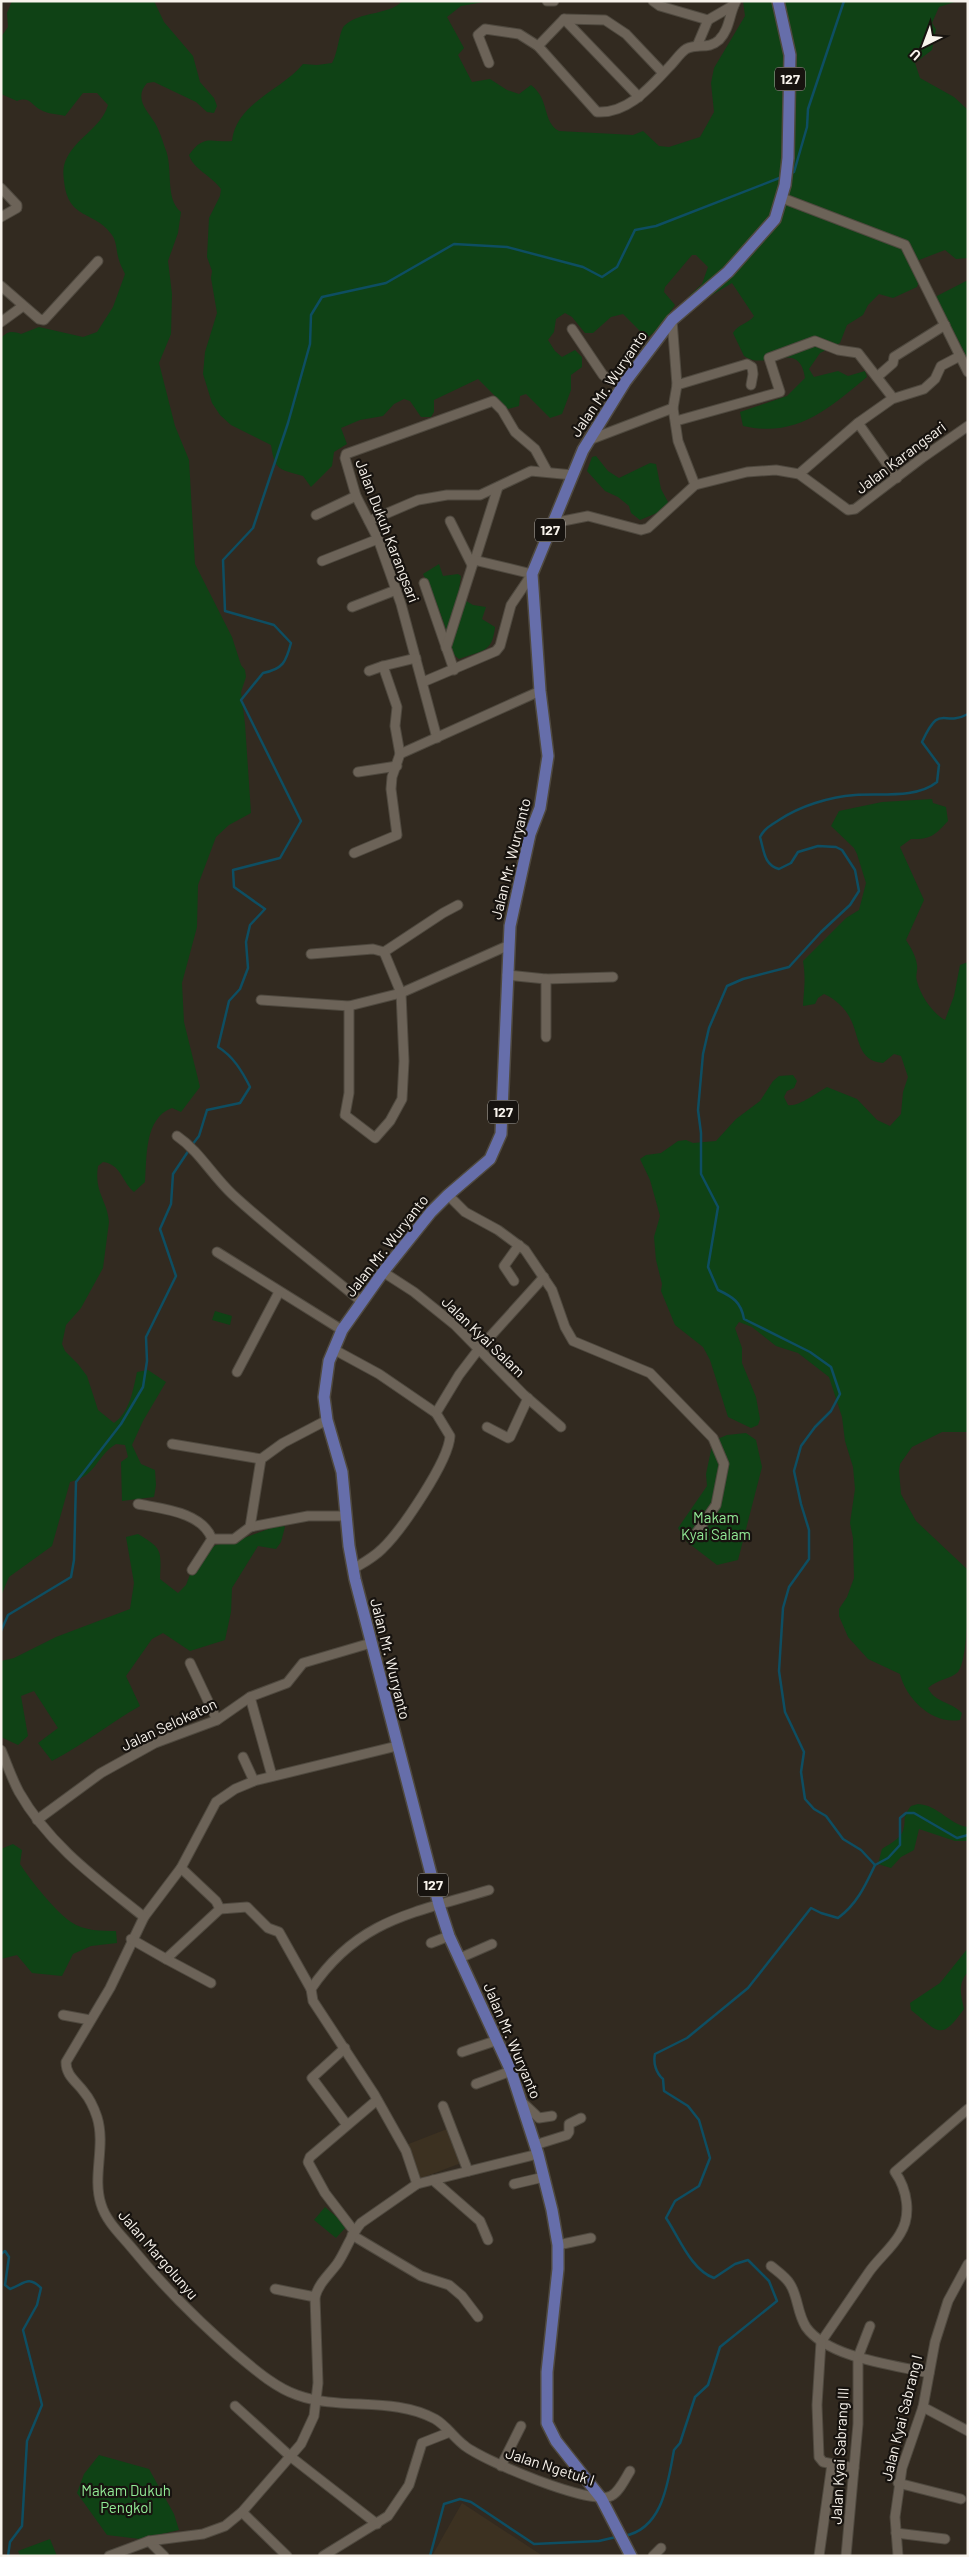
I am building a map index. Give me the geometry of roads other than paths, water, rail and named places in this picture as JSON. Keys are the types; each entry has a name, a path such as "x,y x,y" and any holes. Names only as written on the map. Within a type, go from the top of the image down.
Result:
{"main road":[{"name":"Jalan Mr. Wuryanto","path":"628,2551 601,2498 556,2441 548,2423 547,2372 558,2270 558,2246 544,2177 522,2101 511,2071 450,1936 439,1905 353,1569 342,1472 327,1420 324,1382 333,1349 342,1330 383,1272 418,1226 448,1194 490,1159 501,1134 508,946 513,904 530,834 540,808 548,756 540,691 532,574 589,440 625,382 672,320 728,272 775,220 785,185 788,158 790,55 778,1"}],"street":[{"path":"547,1 554,1"},
{"path":"653,1 660,6 708,20"},
{"path":"697,46 708,20 735,3"},
{"path":"489,63 478,35 485,29 519,34 538,46 597,112 616,111 639,97 686,50 697,46 705,48 719,39 727,30 735,3"},
{"path":"538,46 564,19 605,20 626,34 663,73"},
{"path":"564,19 639,97"},
{"path":"1,188 17,205 16,208 1,217"},
{"path":"782,198 905,244 968,372"},
{"path":"1,286 39,319 44,320 98,261"},
{"path":"1,322 23,306"},
{"path":"672,320 677,385 673,408 678,441 695,485"},
{"path":"877,377 893,363 894,357 945,325"},
{"path":"572,329 603,374 610,380 625,382"},
{"path":"676,421 779,393 781,391 769,358 815,341 838,350 858,353 894,398"},
{"path":"799,474 858,423 894,398 924,389 935,379 941,366 960,356"},
{"path":"677,385 747,364 752,367 754,374 751,385"},
{"name":"Jalan Dukuh Karangsari","path":"437,738 396,590 378,540 356,496 345,458 348,452 493,401 502,410 515,432 535,449 547,472"},
{"path":"589,440 673,408"},
{"path":"858,423 898,478"},
{"name":"Jalan Karangsari","path":"554,523 588,516 641,530 648,528 695,485 747,472 776,470 799,474 848,510 855,509 968,426"},
{"path":"369,521 418,500 447,495 480,495 531,471 573,476"},
{"path":"446,648 498,487"},
{"path":"316,515 356,496"},
{"path":"423,682 492,654 500,646 511,605 532,574 473,562 450,521"},
{"path":"322,561 378,540"},
{"path":"424,583 454,670"},
{"path":"352,607 396,590"},
{"path":"369,671 416,658"},
{"path":"354,853 397,834 391,788 392,777 400,754 395,726 397,707 383,666"},
{"path":"400,754 540,691"},
{"path":"358,772 397,766"},
{"path":"311,954 373,949 384,952 458,905"},
{"path":"261,1000 348,1006 401,993 508,946"},
{"path":"348,1006 349,1093 345,1115 371,1136 377,1136 390,1121 402,1098 404,1060 401,993 384,952"},
{"path":"507,975 546,979 613,977"},
{"path":"546,979 546,1037"},
{"path":"177,1136 192,1147 212,1175 233,1195 362,1302"},
{"path":"448,1194 465,1212 519,1245 552,1290 565,1327 573,1341 650,1373 713,1438 724,1464 716,1505 696,1532"},
{"path":"514,1281 504,1266 519,1245"},
{"path":"217,1252 342,1330"},
{"name":"Jalan Kyai Salam","path":"383,1272 414,1292 455,1325 478,1350 561,1427"},
{"path":"436,1413 459,1375 478,1350 544,1277"},
{"path":"237,1372 279,1292"},
{"path":"333,1349 379,1374 436,1413 450,1436 445,1454 401,1527 382,1550 353,1569"},
{"path":"487,1427 508,1438 510,1437 528,1398"},
{"path":"250,1527 261,1459 283,1443 327,1420"},
{"path":"172,1444 261,1459"},
{"path":"138,1504 175,1512 205,1526 212,1539"},
{"path":"212,1539 234,1539 250,1527 308,1516 346,1516"},
{"path":"192,1570 212,1539"},
{"name":"Jalan Selokaton","path":"37,1820 101,1773 155,1743 217,1720 250,1698 288,1683 303,1663 371,1643"},
{"path":"190,1663 217,1720"},
{"path":"250,1698 272,1776"},
{"name":"Jalan Margolunyu","path":"315,2402 294,2394 270,2380 228,2346 169,2291 107,2218 98,2190 102,2147 97,2119 85,2092 66,2069 66,2062 110,1988 131,1939 144,1917 181,1868 216,1802 235,1789 254,1781 397,1746"},
{"path":"1,1750 14,1782 37,1820 59,1846 144,1917"},
{"path":"243,1757 254,1781"},
{"path":"181,1868 216,1901 220,1909"},
{"path":"310,1989 328,1966 352,1942 395,1918 489,1890"},
{"path":"166,1960 220,1909 247,1907 268,1928 279,1932 310,1989 313,2001 345,2048 406,2151 417,2184"},
{"path":"430,1943 450,1936"},
{"path":"131,1939 166,1960 211,1983"},
{"path":"460,1958 492,1944"},
{"path":"63,2015 90,2020"},
{"path":"462,2052 498,2040"},
{"path":"345,2048 312,2078 347,2125"},
{"path":"476,2084 511,2071"},
{"path":"377,2100 310,2157 308,2162 325,2193 353,2233 421,2276 449,2285 462,2296 478,2317"},
{"path":"522,2101 539,2118 552,2116"},
{"path":"443,2106 468,2171"},
{"path":"854,2468 823,2462 819,2457 817,2405 821,2342 870,2270 901,2234 904,2223 905,2189 895,2172 968,2109"},
{"path":"109,2556 149,2541 212,2532 225,2526 242,2512 291,2457 308,2430 314,2416 318,2383 315,2297 318,2287 337,2264 353,2233 370,2215 417,2184 468,2171 536,2150 567,2135 569,2124 581,2118"},
{"path":"514,2184 544,2177"},
{"path":"433,2180 480,2221 488,2240"},
{"path":"558,2246 591,2238"},
{"name":"Jalan Kyai Sabrang I","path":"898,2556 896,2533 898,2483 923,2406 935,2342 948,2301 968,2264"},
{"path":"771,2266 790,2284 796,2304 807,2328 821,2342 858,2357 929,2373"},
{"path":"274,2289 315,2297"},
{"path":"858,2357 870,2326"},
{"name":"Jalan Kyai Sabrang III","path":"846,2556 858,2424 858,2357"},
{"name":"Jalan Ngetuk I","path":"315,2402 361,2403 415,2412 437,2420 466,2447 501,2466 544,2483 601,2498 612,2496 630,2471"},
{"path":"235,2406 291,2457 377,2524"},
{"path":"923,2406 968,2430"},
{"path":"501,2466 521,2426"},
{"path":"323,2556 388,2516 409,2485 422,2443 450,2432"},
{"path":"819,2556 832,2464"},
{"path":"898,2483 961,2499"},
{"path":"242,2512 287,2556"},
{"path":"896,2533 945,2539"},
{"path":"149,2541 164,2556"},
{"path":"653,2556 661,2548"}],"waterway":[{"path":"790,174 794,172 807,127 808,109 844,1"},
{"path":"192,1145 199,1136 207,1110 240,1103 250,1087 237,1064 218,1047 229,1001 240,989 248,968 246,942 250,925 265,909 234,887 233,870 280,858 301,821 241,700 263,673 283,664 291,643 274,625 225,611 223,560 253,528 288,423 310,344 311,315 322,297 386,283 454,244 507,247 583,267 602,277 617,267 635,230 656,226 782,177"},
{"path":"624,2536 637,2532 655,2514 666,2489 674,2450 680,2443 695,2397 708,2385 720,2347 777,2301 769,2281 748,2260 735,2264 714,2278 706,2274 692,2261 666,2218 675,2201 699,2186 710,2158 699,2120 688,2106 664,2091 663,2079 657,2071 655,2064 655,2054 687,2038 748,1988 811,1908 838,1918 845,1913 860,1894 875,1865 861,1850 843,1839 826,1816 814,1809 805,1799 801,1772 804,1752 785,1712 779,1671 783,1608 789,1587 809,1559 809,1530 794,1471 801,1446 815,1427 831,1411 840,1394 831,1367 810,1352 744,1319 738,1304 728,1295 718,1290 708,1267 718,1207 701,1174 701,1133 698,1110 703,1054 709,1028 727,986 743,979 789,967 821,932 850,905 859,891 855,870 842,850 836,847 818,846 798,852 791,863 779,869 770,864 765,857 760,837 764,831 787,815 805,806 825,800 855,795 908,793 919,791 937,782 939,765 922,742 928,730 938,719 953,719 968,714"},
{"path":"1,1631 8,1615 71,1577 74,1560 76,1482 121,1424 143,1387 147,1361 146,1337 176,1276 160,1229 171,1204 173,1174 189,1150"},
{"path":"875,1865 888,1858 900,1845 900,1818 906,1813 914,1813 957,1838 968,1835"},
{"path":"1,2254 5,2251 9,2257 5,2285 10,2289 29,2281 41,2288 37,2305 23,2330 42,2405 27,2441 22,2526 10,2542 8,2556"},
{"path":"430,2556 444,2504 460,2499 471,2502 534,2544 599,2541 616,2537"}],"park label":[{"name":"Makam Kyai Salam","path":"716,1526"},
{"name":"Makam Dukuh Pengkol","path":"126,2500"}]}
